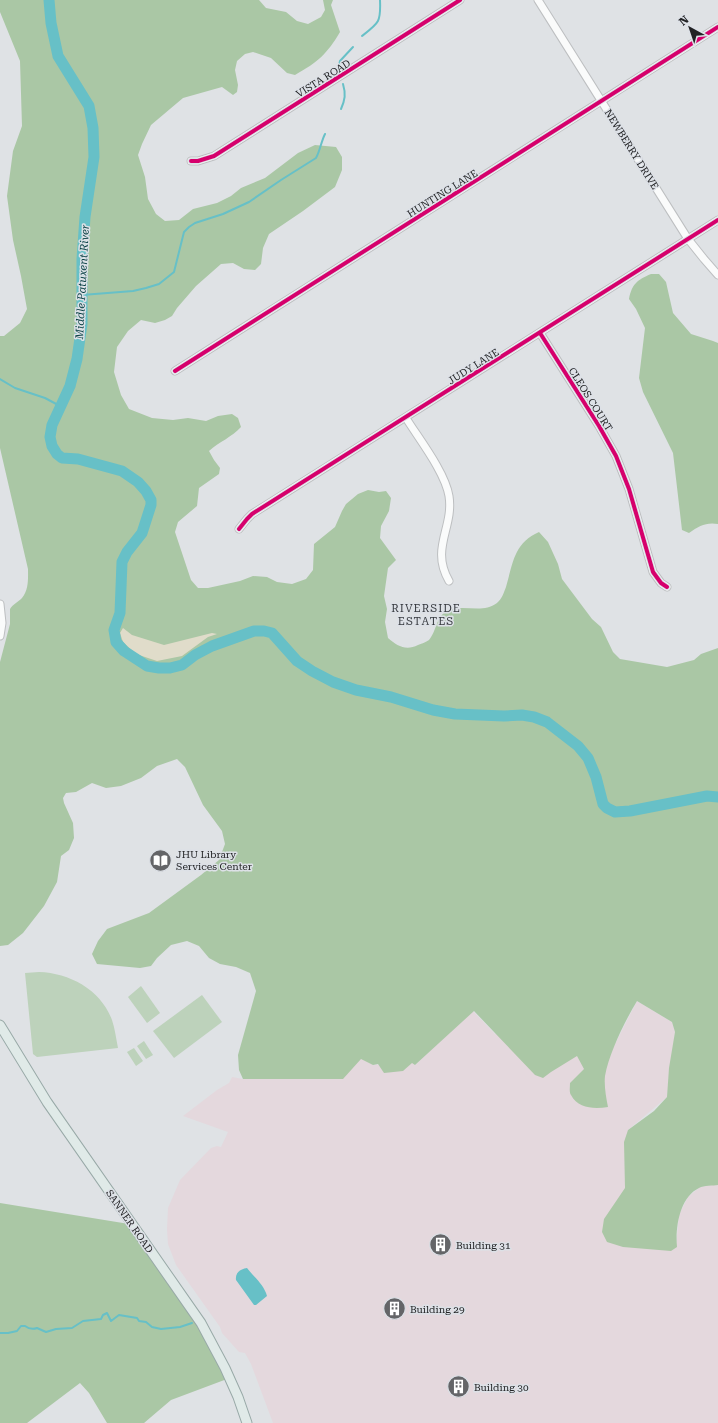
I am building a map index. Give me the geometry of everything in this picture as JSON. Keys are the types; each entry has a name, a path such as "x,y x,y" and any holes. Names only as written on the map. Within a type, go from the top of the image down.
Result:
{"main road":[{"name":"SANNER ROAD","path":"0,1025 47,1102 201,1323 225,1368 238,1397 247,1423"}],"street":[{"name":"VISTA ROAD","path":"191,161 198,161 214,156 460,0"},
{"name":"NEWBERRY DRIVE","path":"538,0 688,239 718,275"},
{"name":"HUNTING LANE","path":"175,371 718,27"},
{"name":"JUDY LANE","path":"239,529 252,514 718,220"},
{"name":"CLEOS COURT","path":"540,333 599,426 616,456 629,489 654,572 661,583 667,587"},
{"path":"406,418 440,473 447,490 449,514 442,544 441,560 442,567 449,581"},
{"path":"0,604 2,624 0,636"}],"shaded area":[{"path":"637,1001 672,1022 675,1032 667,1097 628,1130 625,1188 676,1247 679,1215 688,1197 700,1187 718,1184 718,1423 273,1423 251,1364 245,1353 239,1352 222,1333 220,1327 176,1265 168,1244 168,1208 180,1180 211,1148 217,1146 221,1147 228,1132 183,1116 217,1090 229,1083 232,1077 243,1079 342,1079 361,1058 373,1065 412,1062 415,1065 473,1011 495,1034 575,1049 614,1046"}],"green space":[{"path":"0,0 259,0 266,8 286,12 297,21 308,24 321,17 325,10 323,0 333,0 331,5 340,32 326,52 310,66 295,75 287,73 271,58 253,52 245,54 237,61 235,70 238,85 237,92 233,95 222,87 183,98 151,125 138,155 145,177 148,199 156,214 165,221 179,220 193,209 217,203 231,196 241,188 265,178 298,153 315,145 336,147 342,157 342,170 335,187 269,234 263,248 261,264 255,270 244,269 233,263 221,264 196,286 172,316 155,323 141,320 128,331 117,347 114,372 121,395 129,409 152,418 173,420 188,418 206,421 218,416 232,414 238,418 241,427 234,434 209,451 220,468 219,474 199,488 197,506 178,522 175,532 191,580 198,588 208,588 240,581 253,576 267,577 277,582 292,584 306,579 313,570 314,544 335,527 346,504 358,494 368,490 379,492 386,491 391,498 389,511 381,526 380,538 396,560 388,568 384,596 387,609 385,622 388,638 402,647 414,647 429,640 439,619 449,610 455,608 485,608 497,603 504,593 513,562 519,548 524,542 539,532 548,542 558,564 562,579 592,619 601,627 613,652 620,659 667,667 694,660 701,654 718,648 718,1185 701,1187 687,1198 680,1213 678,1222 677,1247 671,1251 623,1247 607,1242 602,1232 604,1219 625,1188 624,1142 628,1130 654,1111 667,1097 669,1068 675,1032 672,1022 637,1001 618,1037 607,1067 605,1084 608,1107 592,1108 578,1103 570,1094 570,1083 584,1069 577,1056 543,1078 535,1075 474,1011 415,1065 412,1063 403,1071 384,1073 378,1064 373,1065 361,1059 343,1079 243,1079 239,1070 238,1055 256,991 250,973 236,967 220,964 209,958 199,946 187,941 171,945 151,966 140,968 97,964 92,954 98,941 107,929 149,913 219,860 225,844 222,831 203,805 185,767 177,759 157,766 141,778 121,786 106,788 92,783 76,792 66,793 63,798 73,823 74,838 69,850 61,856 57,882 44,906 23,933 8,945 0,946 0,662 10,624 10,609 24,595 27,588 28,569 0,448 0,336 4,336 20,323 27,309 13,240 7,196 13,151 22,126 20,61 0,12"},
{"path":"651,274 659,274 666,282 673,313 691,334 718,343 718,524 703,525 689,533 682,530 673,453 643,392 639,378 645,328 636,309 629,299 636,283 642,278"},
{"path":"25,973 51,973 73,980 92,992 107,1009 115,1030 118,1048 37,1057 33,1054"},
{"path":"141,986 160,1013 147,1023 128,997"},
{"path":"202,995 222,1022 174,1058 153,1031"},
{"path":"144,1041 153,1055 146,1059 137,1046"},
{"path":"134,1048 143,1061 136,1066 127,1052"},
{"path":"0,1203 129,1224 204,1334 227,1379 171,1400 144,1423 107,1423 89,1393 80,1383 27,1423 0,1423"}],"sand":[{"path":"123,628 132,635 164,645 212,633 217,634 208,637 182,656 157,661 136,654 123,642 120,633"}],"water":[{"path":"247,1268 266,1292 267,1296 256,1305 254,1305 236,1280 236,1275 238,1272"}],"waterway":[{"name":"Middle Patuxent River","path":"49,0 51,23 58,56 89,106 93,128 94,157 85,217 82,259 82,324 77,359 70,386 52,425 50,437 52,446 57,454 62,458 78,459 122,471 138,482 146,491 151,500 151,505 142,533 127,552 122,562 120,613 114,630 116,642 124,651 147,666 170,668 182,665 195,655 212,646 254,631 272,633 297,661 333,682 356,690 391,697 433,710 455,714 504,716 522,715 534,717 547,722 578,746 588,758 596,777 603,804 615,812 630,811 707,796 718,797"},
{"path":"362,36 378,21 380,13 380,0"},
{"path":"338,70 340,61 353,47"},
{"path":"341,109 345,97 343,84"},
{"path":"82,295 133,291 159,284 174,272 184,232 189,227 195,223 223,214 249,202 316,158 325,134"},
{"path":"0,379 15,388 45,398 60,406"},
{"path":"0,1333 17,1331 21,1326 31,1329 37,1328 46,1332 56,1329 72,1328 83,1321 101,1319 103,1315 107,1313 111,1321 119,1315 137,1318 139,1321 146,1322 152,1327 161,1329 180,1327 192,1323"}],"cycle path":[{"path":"191,161 198,161 214,156 460,0"},
{"path":"175,371 718,27"},
{"path":"239,529 252,514 718,220"},
{"path":"540,333 599,426 616,456 629,489 653,572 661,583 667,587"}],"place":[{"name":"JHU Library Services Center","path":"161,860"},
{"name":"Building 31","path":"440,1245"},
{"name":"Building 29","path":"395,1309"},
{"name":"Building 30","path":"458,1387"}],"district":[{"name":"RIVERSIDE ESTATES","path":"426,614"}]}
